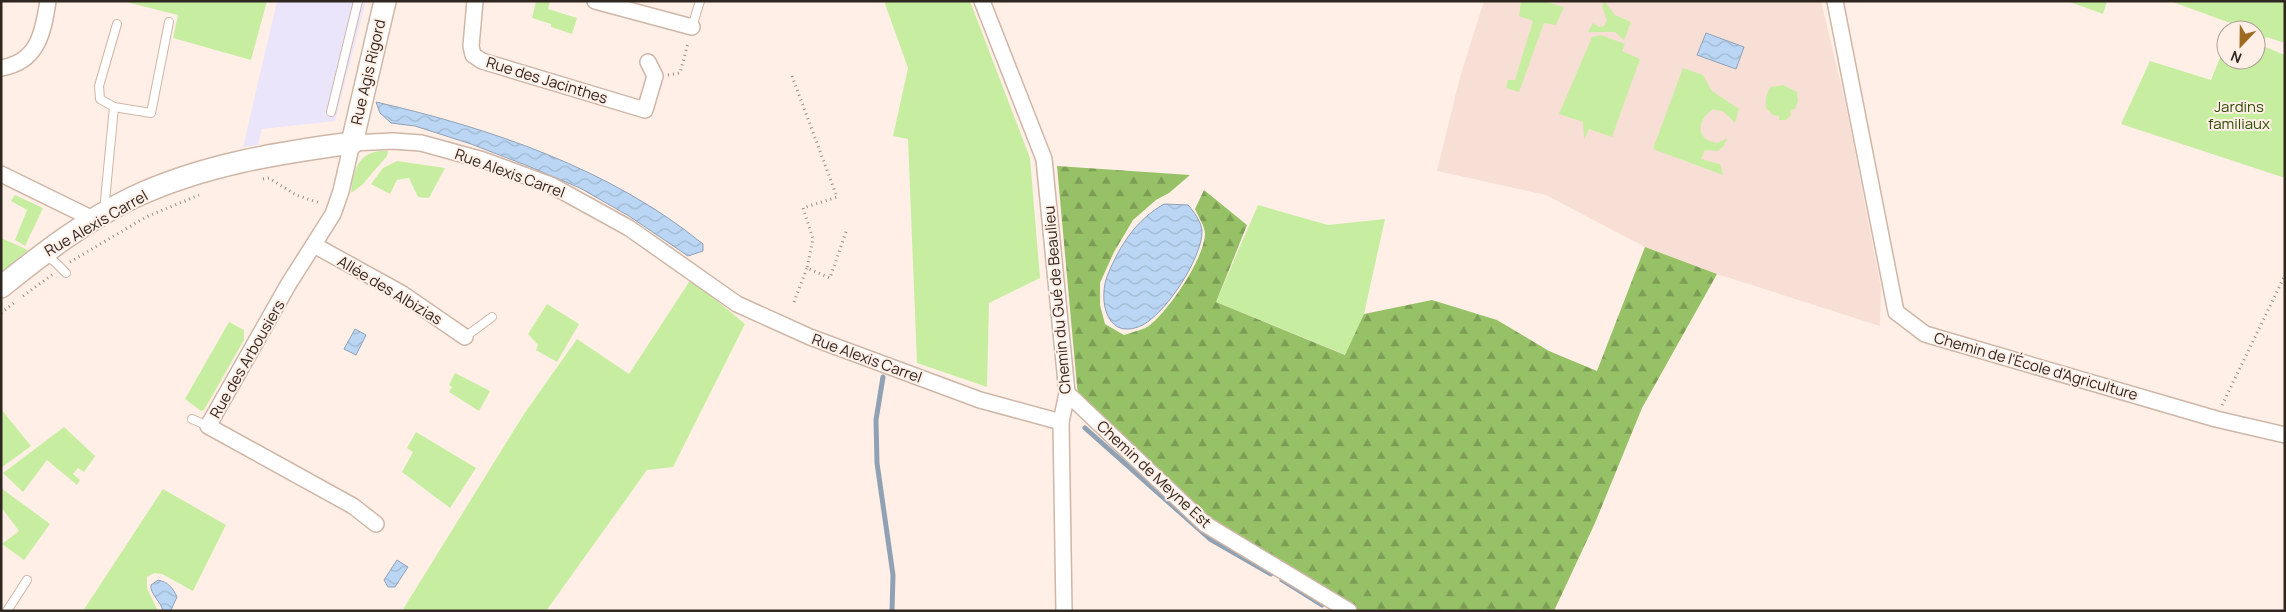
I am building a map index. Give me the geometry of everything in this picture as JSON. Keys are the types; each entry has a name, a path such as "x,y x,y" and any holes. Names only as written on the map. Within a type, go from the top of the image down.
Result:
{"street":[{"path":"1,68 14,66 27,58 36,47 43,30 48,1"},
{"name":"Rue Agis Rigord","path":"352,143 385,1"},
{"name":"Rue des Jacinthes","path":"476,1 471,46 473,55 482,61 645,110 655,76"},
{"path":"595,1 636,6 692,27"},
{"name":"Chemin du Gué de Beaulieu","path":"982,1 1044,159 1067,394 1061,422 1064,611"},
{"name":"Chemin de l'École d'Agriculture","path":"1835,1 1896,312 1925,334 2216,419 2285,435"},
{"path":"648,62 655,76"},
{"name":"Rue Alexis Carrel","path":"1,287 43,254 134,197 211,168 268,155 352,143 392,141 421,143 483,160 551,185 629,228 737,304 810,337 980,400 1061,422"},
{"name":"Rue des Arbousiers","path":"352,143 336,206 288,285 208,426 353,506 376,524"},
{"path":"1,174 99,218"},
{"name":"Allée des Albizias","path":"314,245 401,293 465,337"},
{"name":"Chemin de Meyne Est","path":"1067,394 1205,524 1349,611"}],"lane":[{"path":"331,112 358,1"},
{"path":"692,27 700,1"},
{"path":"117,24 98,86 100,99 114,107 150,113 169,22"},
{"path":"99,218 114,107"},
{"path":"43,254 63,271"},
{"path":"465,337 492,317"},
{"path":"192,419 208,426"},
{"path":"7,611 27,580"}],"path":[{"path":"655,76 680,73 692,27"},
{"path":"792,76 837,197 803,208 813,238 807,268 794,302"},
{"path":"259,180 268,178 296,195 315,202 336,206"},
{"path":"1,313 146,216 207,191"},
{"path":"807,268 830,278 847,229"},
{"path":"2216,419 2285,276"}],"shaded area":[{"path":"277,1 366,1 335,121 262,129 258,145 243,147"},
{"path":"1484,1 1821,1 1845,101 1881,288 1880,326 1717,274 1645,247 1546,195 1437,171 1460,77"}],"green space":[{"path":"122,1 267,1 251,60 173,38 178,15"},
{"path":"536,1 550,1 548,9 577,18 572,34 532,18"},
{"path":"884,1 970,1 1030,158 1040,278 989,303 987,387 917,363 908,139 893,136 908,68"},
{"path":"1521,1 1543,1 1564,7 1556,25 1544,23 1519,92 1506,88 1508,80 1515,80 1533,21 1519,16"},
{"path":"1604,1 1615,15 1631,22 1624,40 1615,32 1588,32 1593,23 1599,27 1604,26 1607,21 1602,6"},
{"path":"2067,1 2107,1 2103,14"},
{"name":"Jardins familiaux","path":"2170,1 2285,1 2285,43 2266,37 2266,20 2222,20"},
{"path":"1601,35 1625,44 1622,51 1640,59 1612,137 1589,129 1584,139 1583,122 1559,114 1592,37"},
{"name":"Jardins familiaux","path":"2266,47 2285,55 2285,178 2121,124 2150,61 2211,80 2216,68 2216,70 2266,70"},
{"path":"1683,68 1703,75 1712,91 1739,109 1735,123 1724,112 1713,109 1701,124 1702,134 1710,141 1718,143 1727,138 1724,146 1718,151 1705,150 1701,159 1720,164 1723,175 1653,149"},
{"path":"1783,85 1797,92 1798,101 1795,109 1790,110 1791,115 1786,120 1779,120 1779,116 1773,115 1766,108 1766,99 1771,87"},
{"path":"378,151 388,151 387,156 362,185 351,193 356,169 364,157"},
{"path":"397,161 445,168 429,198 418,197 409,178 397,180 390,194 371,184 383,168"},
{"path":"1057,166 1190,175 1133,220 1114,252 1100,283 1100,305 1105,324 1124,335 1145,328 1158,318 1192,270 1199,257 1205,234 1203,224 1195,209 1204,190 1247,225 1216,302 1345,355 1364,314 1432,300 1497,320 1549,351 1597,371 1645,247 1717,274 1642,408 1595,523 1554,611 1357,611 1213,523 1078,397"},
{"path":"15,195 43,208 25,246 15,240 27,210 11,201"},
{"path":"1258,205 1328,225 1385,219 1364,314 1346,355 1216,302"},
{"path":"1,238 28,250 1,273"},
{"path":"691,279 745,324 673,467 647,470 546,611 402,611 524,414 577,339 629,374"},
{"path":"547,304 579,324 557,362 536,350 538,345 528,334"},
{"path":"229,322 244,330 244,340 204,410 201,411 185,399"},
{"path":"455,373 490,391 479,411 449,392 452,387 449,385"},
{"path":"1,409 31,446 1,468"},
{"path":"64,427 95,456 84,472 78,468 73,474 80,480 77,485 47,460 23,492 3,473"},
{"path":"416,432 476,468 450,508 402,472 413,452 407,448"},
{"path":"1,488 50,524 24,560 2,544 19,531 1,507"},
{"path":"163,489 226,525 193,591 162,574 154,573 147,577 147,588 158,611 83,611"}],"water":[{"path":"1706,33 1744,47 1736,69 1697,55"},
{"path":"376,102 419,112 505,139 589,173 667,217 703,244 703,251 688,256 629,216 580,188 528,166 471,144 415,126 391,123 380,113"},
{"path":"1164,204 1188,205 1197,217 1202,231 1201,242 1196,256 1180,286 1159,312 1148,322 1138,327 1127,329 1118,327 1111,322 1104,304 1105,283 1108,274 1130,234 1154,210"},
{"path":"355,329 366,335 356,355 344,349"},
{"path":"397,560 408,567 395,587 388,587 384,580"},
{"path":"158,580 170,586 177,597 171,610 163,611 152,592 151,585"}],"waterway":[{"path":"883,377 876,420 877,463 893,575 892,611"},
{"path":"1085,428 1210,539 1271,574"},
{"path":"1282,580 1322,605"}]}
